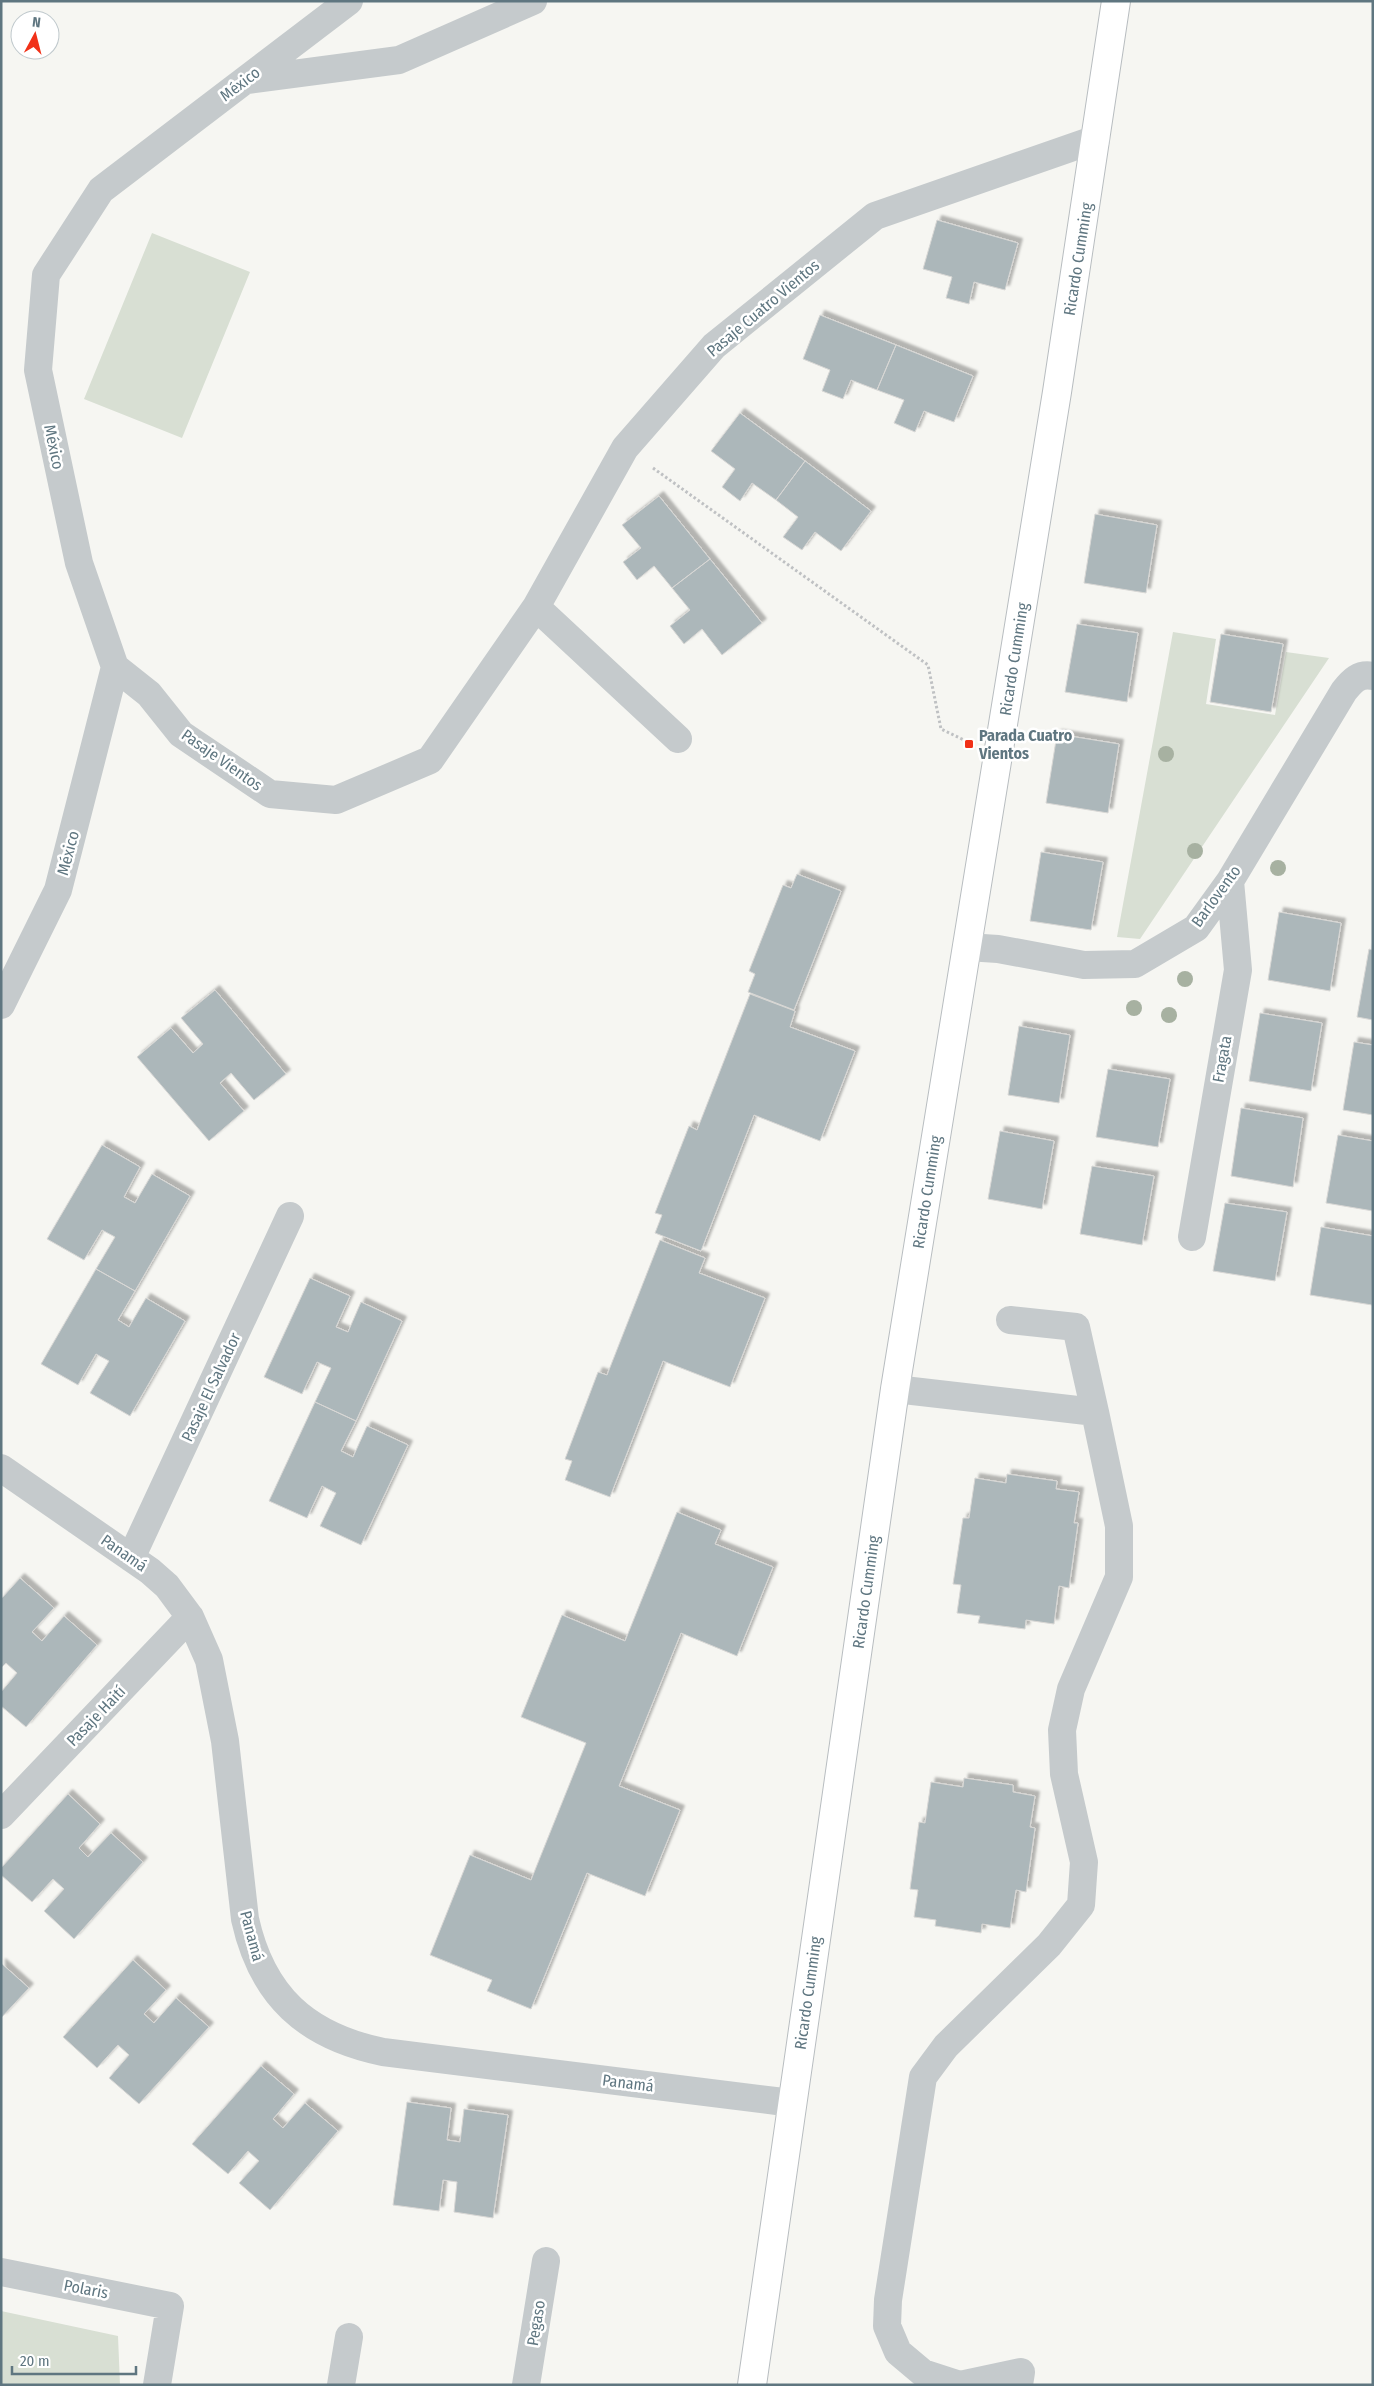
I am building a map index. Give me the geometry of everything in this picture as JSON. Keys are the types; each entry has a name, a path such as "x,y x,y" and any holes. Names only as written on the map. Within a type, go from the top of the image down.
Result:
{"main road":[{"name":"Ricardo Cumming","path":"752,2385 895,1389 998,757 1096,139 1116,1"}],"street":[{"name":"México","path":"1,1005 58,890 115,667 79,563 38,370 46,274 101,190 349,1"},
{"path":"245,80 399,60 522,2"},
{"name":"Pasaje Cuatro Vientos","path":"536,607 625,448 714,346 875,216 1096,139"},
{"path":"536,607 678,739"},
{"name":"Pasaje Vientos","path":"115,667 149,694 181,734 270,794 336,800 430,760 536,607"},
{"name":"Barlovento","path":"967,947 998,949 1084,965 1135,964 1196,928 1230,881 1344,691 1354,679 1365,674 1373,676"},
{"name":"Fragata","path":"1192,1237 1238,970 1230,881"},
{"name":"Pasaje El Salvador","path":"131,1558 290,1216"},
{"path":"1010,1320 1076,1327 1119,1526 1119,1577 1071,1689 1062,1730 1064,1774 1084,1862 1081,1906 1049,1945 946,2046 923,2077 888,2300 887,2326 898,2352 923,2372 960,2385 1021,2372 1019,2385"},
{"path":"895,1389 1095,1412"},
{"name":"Panamá","path":"4,1475 131,1558 167,1586 190,1617 209,1660 223,1732 246,1919 251,1944 261,1969 270,1984 293,2011 313,2027 335,2039 383,2052 792,2103"},
{"name":"Pasaje Haití","path":"1,1815 190,1617"},
{"name":"Pegaso","path":"526,2385 546,2261"},
{"name":"Polaris","path":"1,2272 170,2306 157,2385"},
{"path":"341,2385 349,2338"}],"path":[{"path":"625,448 928,665 941,729 998,757"}],"shaded area":[{"path":"152,233 250,272 182,438 84,399"},
{"path":"1173,632 1216,639 1206,704 1275,715 1286,652 1329,658 1140,939 1117,937"},
{"path":"1,2311 118,2336 120,2385 1,2385"}],"building":[{"path":"937,220 1018,243 1005,290 974,282 969,304 946,298 952,277 923,269"},
{"path":"820,315 896,345 877,390 851,380 843,399 822,391 830,370 803,359"},
{"path":"896,345 973,376 954,422 924,411 915,432 894,423 904,400 877,390"},
{"path":"740,413 805,461 776,500 752,483 740,501 722,487 735,469 711,451"},
{"path":"805,461 871,511 841,551 815,532 802,550 783,537 798,517 776,500"},
{"path":"659,496 710,559 672,588 654,566 637,580 623,562 641,548 622,525"},
{"path":"1095,514 1157,525 1146,593 1084,583"},
{"path":"710,559 762,623 722,655 702,629 684,644 670,626 690,610 672,588"},
{"path":"1077,624 1138,633 1127,702 1065,692"},
{"path":"1221,634 1283,644 1271,712 1210,702"},
{"path":"1057,734 1119,744 1108,813 1046,803"},
{"path":"1041,852 1103,862 1091,930 1030,921"},
{"path":"797,874 841,891 794,1010 748,992 755,974 749,971 783,885 791,888"},
{"path":"1279,912 1341,923 1330,991 1268,980"},
{"path":"1369,949 1373,950 1373,1020 1357,1017"},
{"path":"215,990 286,1074 254,1100 231,1073 220,1083 244,1111 209,1141 137,1057 171,1028 193,1053 203,1044 181,1018"},
{"path":"750,994 795,1011 790,1027 855,1051 820,1141 754,1115 701,1251 655,1233 662,1215 655,1213 689,1126 697,1130"},
{"path":"1260,1013 1322,1023 1311,1091 1249,1081"},
{"path":"1019,1026 1070,1035 1059,1103 1008,1095"},
{"path":"1354,1042 1373,1045 1373,1115 1343,1110"},
{"path":"1108,1069 1170,1079 1158,1147 1096,1137"},
{"path":"1241,1108 1303,1118 1293,1187 1231,1176"},
{"path":"1000,1131 1054,1141 1042,1209 988,1199"},
{"path":"1338,1135 1373,1141 1373,1211 1326,1203"},
{"path":"102,1145 140,1167 124,1197 135,1203 152,1174 190,1196 135,1291 96,1269 115,1237 102,1230 84,1260 47,1239"},
{"path":"1092,1166 1154,1176 1142,1245 1080,1234"},
{"path":"1225,1203 1287,1212 1275,1281 1213,1271"},
{"path":"1321,1227 1373,1236 1372,1305 1310,1295"},
{"path":"660,1240 705,1258 699,1273 765,1298 730,1387 663,1361 610,1497 565,1480 572,1461 565,1459 598,1372 607,1375"},
{"path":"96,1269 135,1291 118,1320 129,1327 146,1298 185,1321 130,1416 90,1393 109,1361 96,1354 78,1385 41,1364"},
{"path":"310,1278 350,1296 336,1327 348,1332 361,1302 402,1321 356,1421 315,1402 331,1368 317,1362 302,1394 264,1377"},
{"path":"315,1402 356,1421 341,1451 353,1457 367,1426 408,1445 361,1545 320,1526 336,1493 322,1486 307,1518 269,1501"},
{"path":"1007,1474 1057,1481 1056,1489 1079,1492 1074,1523 1078,1523 1069,1588 1059,1586 1054,1624 1026,1620 1025,1629 978,1623 980,1616 957,1613 961,1585 953,1584 963,1518 969,1518 975,1478 1006,1483"},
{"path":"677,1512 721,1530 715,1544 773,1567 737,1656 681,1633 619,1786 680,1810 645,1896 587,1873 531,2009 487,1991 492,1980 430,1955 470,1855 531,1880 586,1743 521,1717 562,1615 625,1641"},
{"path":"20,1578 54,1608 32,1632 42,1641 64,1616 97,1645 26,1727 1,1706 1,1692 17,1673 6,1663 1,1668 1,1599"},
{"path":"964,1778 1013,1785 1013,1792 1035,1796 1030,1827 1035,1828 1026,1892 1016,1890 1010,1928 982,1924 981,1933 935,1926 936,1920 914,1917 918,1890 910,1889 919,1822 925,1823 931,1782 963,1787"},
{"path":"68,1794 100,1824 79,1848 88,1857 111,1833 143,1862 74,1939 44,1911 64,1889 53,1879 32,1902 1,1875 1,1868"},
{"path":"133,1960 166,1990 144,2014 154,2023 176,1998 209,2027 139,2104 109,2078 129,2055 118,2045 97,2068 63,2037"},
{"path":"1,1963 29,1988 1,2018"},
{"path":"261,2066 294,2094 273,2119 283,2128 305,2103 338,2131 270,2210 239,2183 259,2161 248,2151 228,2174 192,2144"},
{"path":"407,2102 451,2108 447,2140 460,2142 464,2109 508,2115 493,2218 454,2212 457,2182 443,2180 439,2211 393,2205"}],"place":[{"name":"Parada Cuatro Vientos","path":"969,744"}]}
